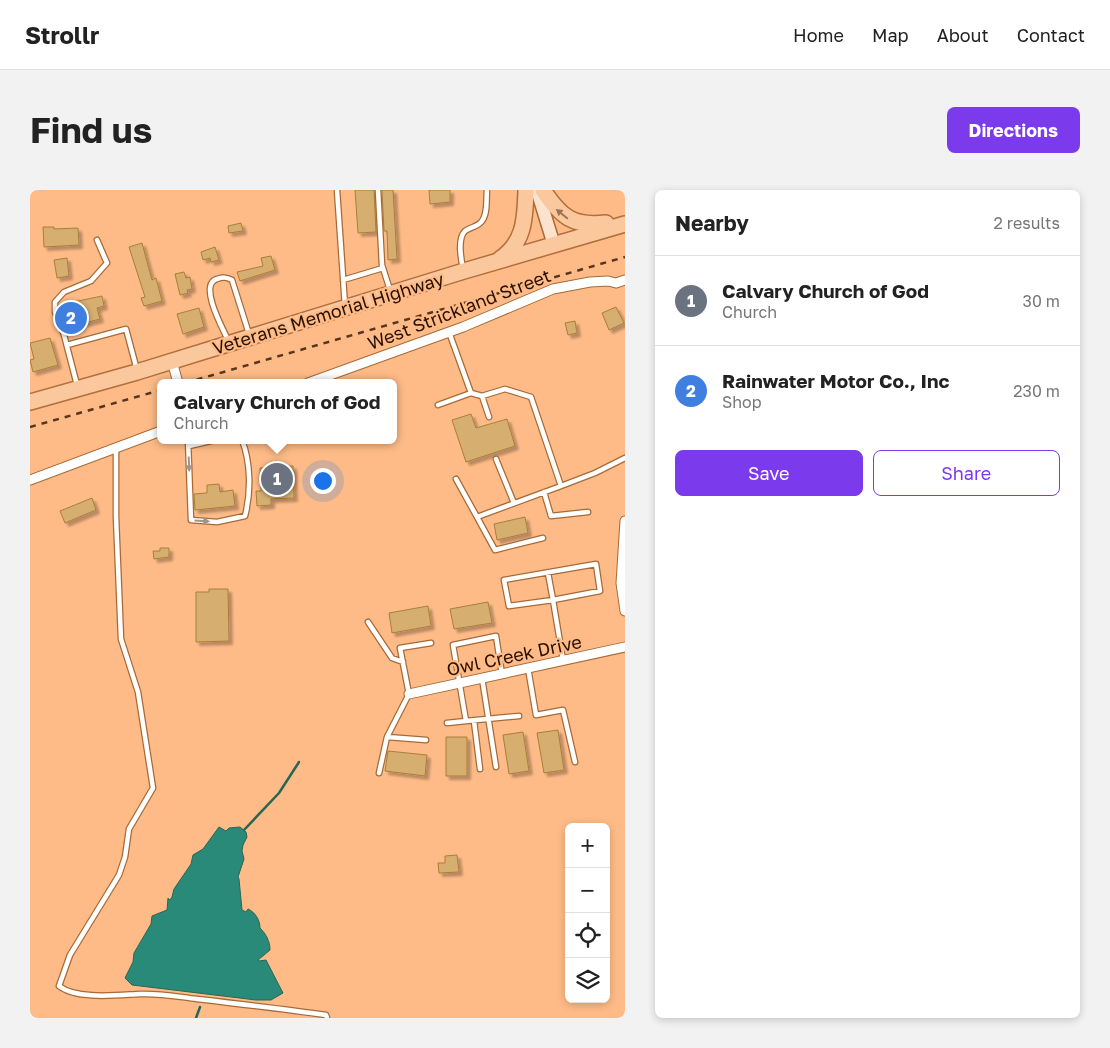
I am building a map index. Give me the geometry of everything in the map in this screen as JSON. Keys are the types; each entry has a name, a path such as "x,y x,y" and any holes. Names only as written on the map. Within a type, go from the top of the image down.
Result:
{"main road":[{"path":"494,262 515,246 520,235 524,219 526,190"},
{"path":"537,190 554,245"},
{"path":"543,190 556,209 573,221 594,225 625,222"},
{"name":"Veterans Memorial Highway","path":"30,402 138,372 625,222"}],"street":[{"name":"West Strickland Street","path":"319,379 449,332 554,289 590,282 621,282"},
{"path":"621,282 625,287"},
{"path":"172,361 177,379"},
{"path":"30,480 157,432"},
{"path":"625,521 622,583 625,611"},
{"name":"Owl Creek Drive","path":"409,694 625,647"}],"lane":[{"path":"337,190 345,308"},
{"path":"378,190 383,268 392,293"},
{"path":"464,271 460,247 462,236 466,230 478,225 486,213 487,190"},
{"path":"77,389 67,345 55,312 55,302 64,292 91,281 107,264 97,240"},
{"path":"343,280 383,268"},
{"path":"230,344 212,301 210,284 213,280 224,277 232,280 250,337"},
{"path":"67,345 126,329 138,372"},
{"path":"449,332 470,393"},
{"path":"438,405 470,393 482,396 505,389 531,396 561,486"},
{"path":"482,396 489,417"},
{"path":"188,444 191,520 217,522 245,516 250,499 247,452 244,444"},
{"path":"116,447 121,639 138,692 153,788 129,830 125,857 119,875 70,955 59,986 66,991 90,995 114,997 142,994 298,1011 326,1015 327,1018"},
{"path":"477,516 595,474 625,458"},
{"path":"496,459 514,503"},
{"path":"456,479 495,550 543,538"},
{"path":"544,492 551,516 588,512"},
{"path":"596,564 600,591 553,600 509,606 504,580 596,564"},
{"path":"548,573 564,660"},
{"path":"368,622 392,658 403,662"},
{"path":"466,721 453,646 496,636 502,674"},
{"path":"379,773 387,737 409,694 400,648 431,642"},
{"path":"528,668 536,715 563,710 575,762"},
{"path":"482,678 496,767"},
{"path":"447,723 519,716"},
{"path":"474,721 480,770"},
{"path":"387,737 426,740"}],"water":[{"path":"219,827 226,831 229,828 240,827 246,832 247,837 242,851 244,859 238,877 242,910 246,912 248,909 255,914 260,928 268,941 270,950 258,960 266,960 283,993 271,1000 256,1000 132,985 125,978 133,962 134,953 151,924 152,916 167,910 168,898 170,900 172,897 174,889 191,864 193,855 203,849"}],"building":[{"path":"355,190 374,190 376,232 358,233"},
{"path":"382,190 393,190 397,259 388,260 387,231 384,231"},
{"path":"429,190 450,190 450,202 430,204"},
{"path":"241,223 243,231 229,233 228,226"},
{"path":"43,227 54,227 54,229 78,228 79,245 44,247"},
{"path":"142,243 152,280 156,278 162,301 144,306 141,298 145,297 129,247"},
{"path":"215,247 219,260 211,262 210,258 203,260 201,252"},
{"path":"271,256 275,270 240,281 237,272 263,266 261,258"},
{"path":"67,258 69,276 57,278 54,260"},
{"path":"184,272 186,278 190,277 192,289 187,290 188,293 180,295 175,274"},
{"path":"102,296 104,306 97,308 100,319 81,324 81,327 67,331 59,305"},
{"path":"616,307 624,323 609,330 602,313"},
{"path":"199,308 204,327 183,334 177,314"},
{"path":"575,321 577,333 568,335 565,323"},
{"path":"50,338 58,365 33,372 30,360 34,359 30,343"},
{"path":"471,414 476,428 507,419 515,446 466,462 452,420"},
{"path":"293,466 294,498 271,499 271,505 257,506 256,491 261,491 260,468"},
{"path":"219,484 220,492 233,490 235,506 195,510 194,494 207,493 207,485"},
{"path":"92,498 96,510 65,523 60,511"},
{"path":"525,517 528,533 497,540 494,524"},
{"path":"160,548 169,548 169,557 154,559 153,551 160,551"},
{"path":"209,589 228,589 229,641 196,642 196,592 209,592"},
{"path":"488,602 492,623 454,629 450,609"},
{"path":"428,606 431,626 392,633 389,613"},
{"path":"558,730 564,770 544,773 537,733"},
{"path":"523,732 529,771 509,774 503,735"},
{"path":"446,737 467,737 467,776 446,776"},
{"path":"388,751 427,755 425,776 385,771"},
{"path":"457,855 459,872 439,873 438,863 445,863 445,856"}],"waterway":[{"path":"244,830 279,793 299,762"},
{"path":"196,1018 200,1007"}],"railway":[{"path":"199,379 625,257"},
{"path":"30,427 157,391"}],"place":[{"name":"Rainwater Motor Co., Inc","path":"71,318"},
{"name":"Calvary Church of God","path":"277,479"}]}
